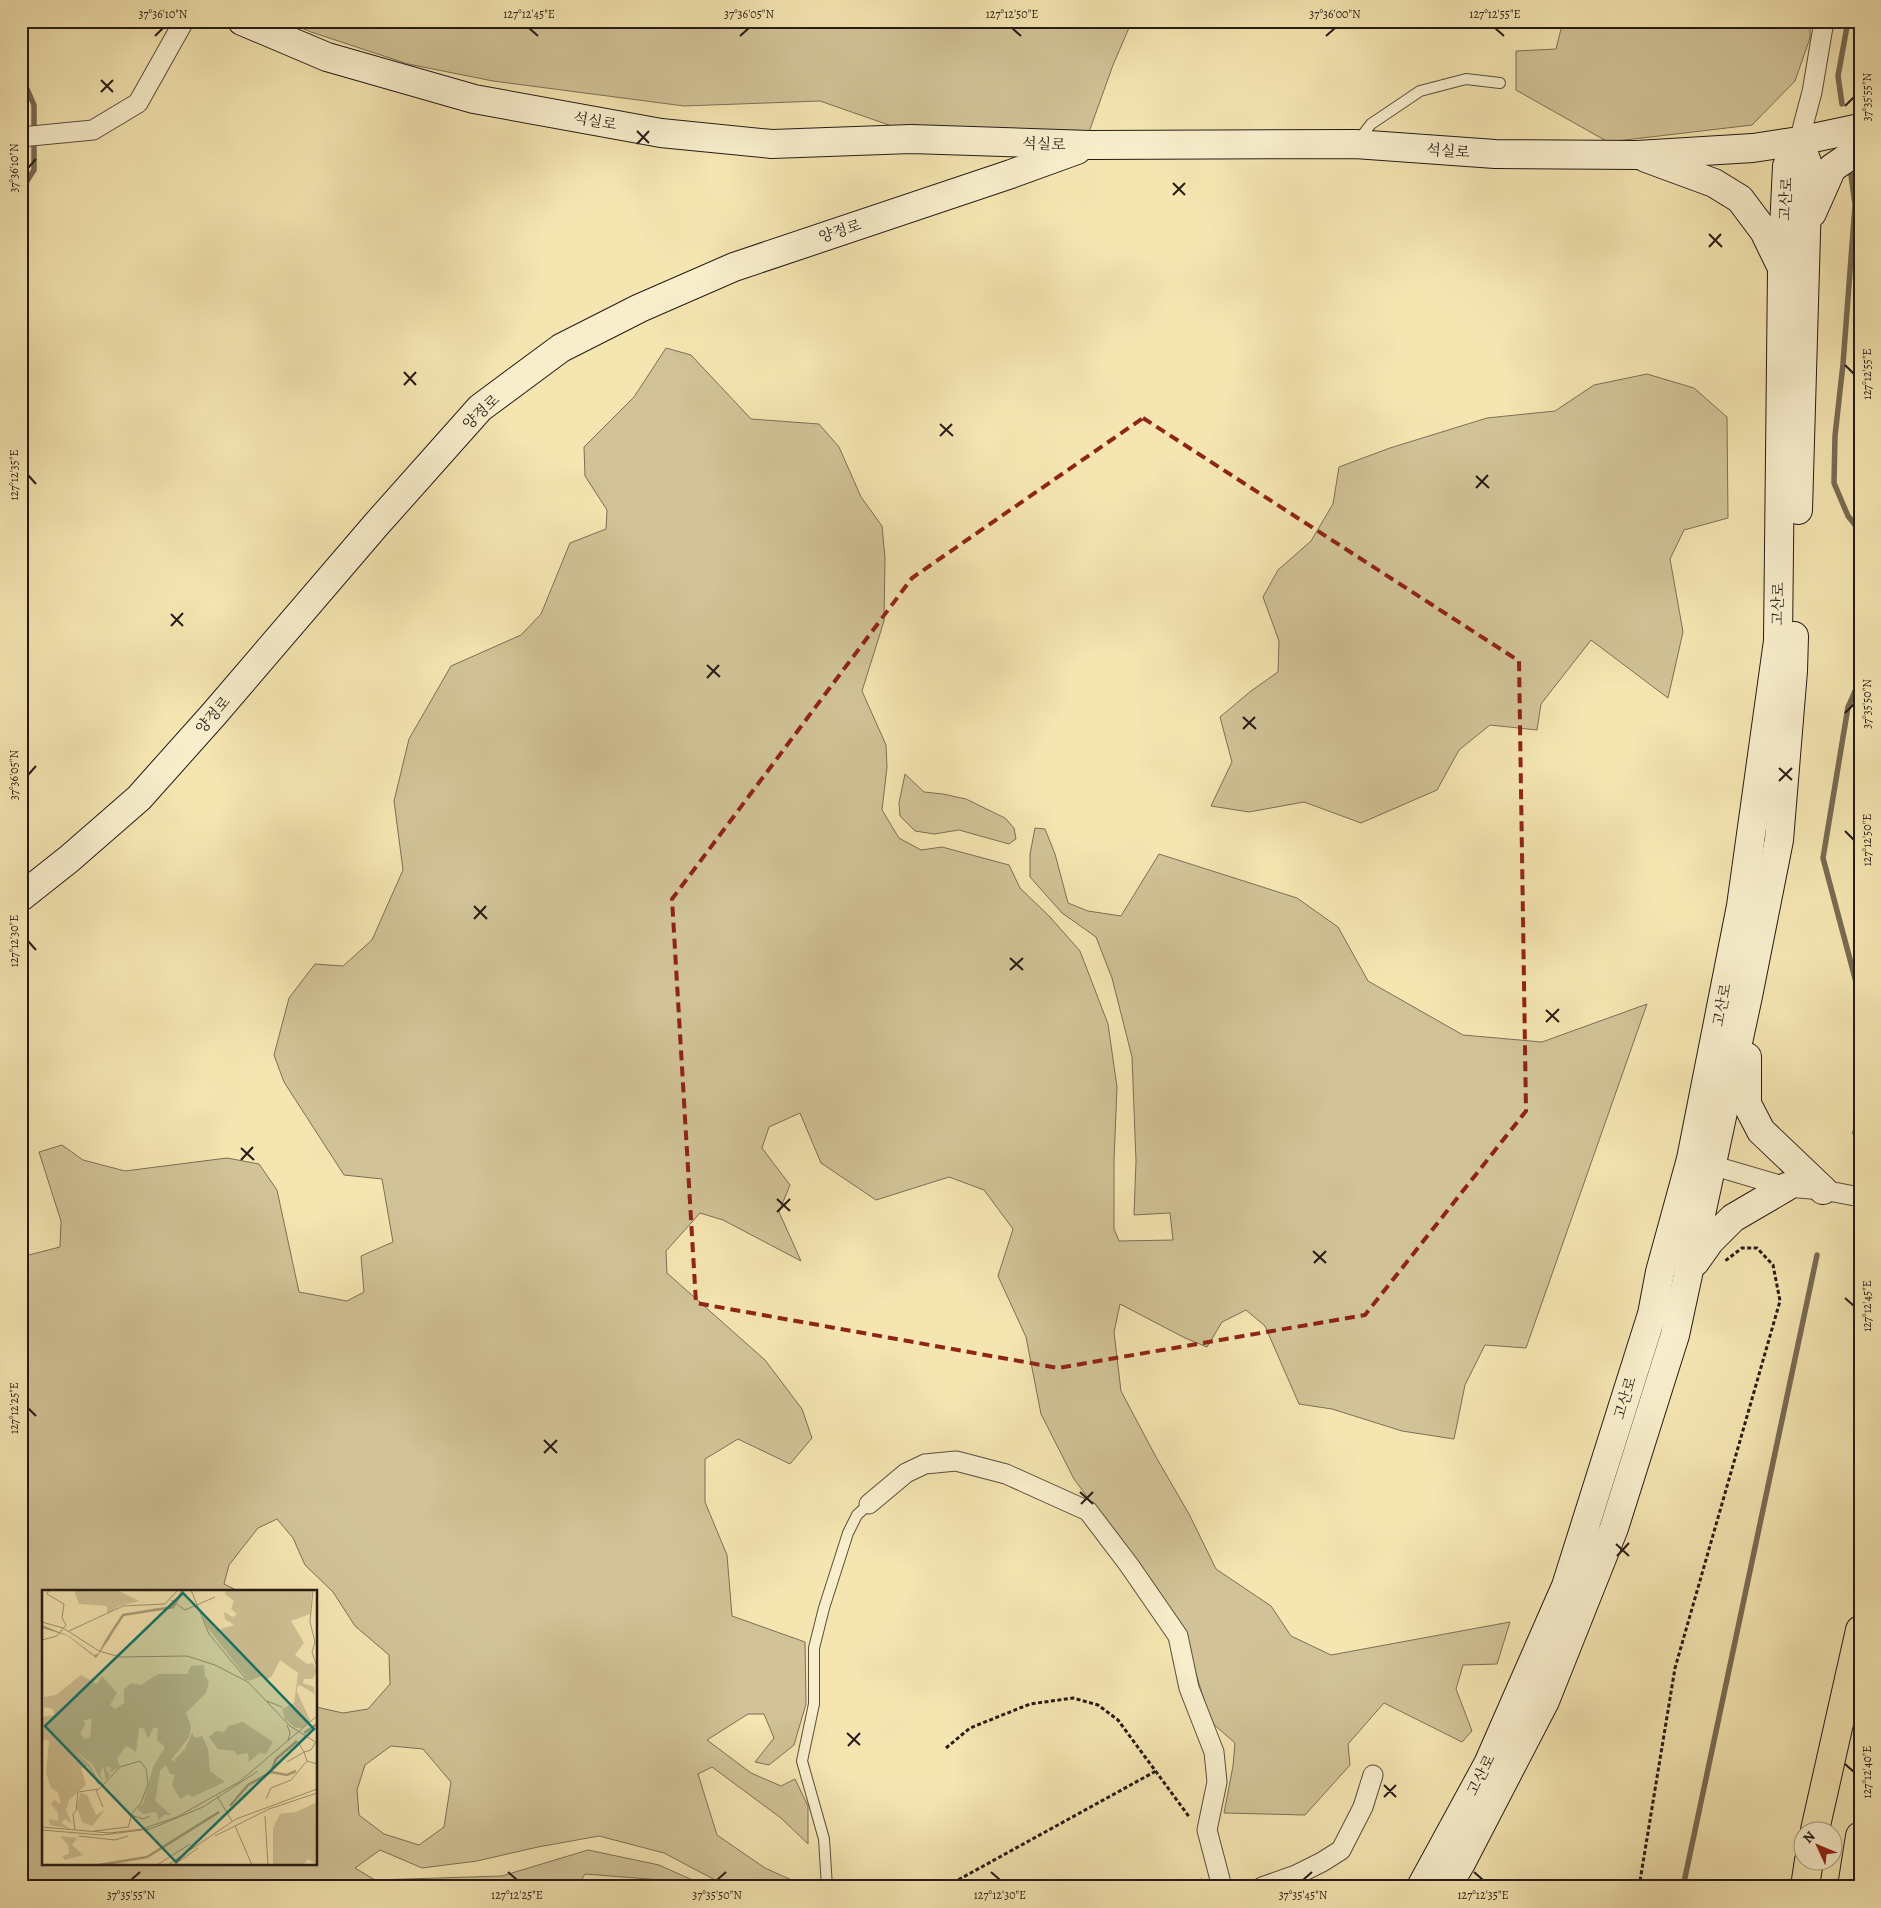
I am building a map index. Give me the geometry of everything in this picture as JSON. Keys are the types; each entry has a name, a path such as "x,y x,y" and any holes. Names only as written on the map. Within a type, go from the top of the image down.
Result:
{"highway":[{"path":"1817,1820 1860,1630"},
{"path":"1852,1887 1860,1836"},
{"path":"1805,1887 1808,1870"}],"street":[{"path":"21,137 68,134 93,130 138,103 184,21"},
{"name":"석실로","path":"242,21 327,57 474,99 661,133 772,144 911,139 1090,145 1355,144 1495,154 1637,154 1753,148 1799,141 1860,128"},
{"path":"1799,141 1812,92 1824,21"},
{"name":"고산로","path":"1421,1887 1488,1764 1566,1586 1652,1314 1660,1272 1702,1162 1748,996 1779,840 1792,681 1808,165 1799,141"},
{"name":"고산로","path":"1446,1887 1461,1863 1545,1701 1614,1528 1675,1335 1693,1266 1702,1162 1741,906 1778,641 1782,270 1787,166 1799,141"},
{"path":"998,142 1011,161 1011,174"},
{"name":"양정로","path":"21,897 69,859 139,798 480,408 561,348 640,308 734,267 1011,174 1090,145"},
{"path":"1806,228 1832,168 1860,149"},
{"path":"1637,154 1683,173 1714,183 1740,199 1764,231 1782,270"},
{"path":"1748,996 1747,1104 1761,1131 1822,1190"},
{"path":"1702,1162 1786,1188 1822,1190 1860,1197"},
{"path":"1693,1266 1710,1240 1733,1218 1786,1188"},
{"path":"869,1504 906,1473 925,1464 956,1460 1006,1474 1088,1511 1129,1565 1178,1636 1189,1688 1214,1752 1217,1782 1207,1830 1221,1881"},
{"path":"1262,1887 1296,1875 1341,1850 1363,1807 1373,1775"}],"lane":[{"path":"1355,144 1371,124 1420,91 1466,79 1500,83"},
{"path":"827,1887 824,1839 802,1761 814,1704 814,1648 824,1608 848,1533 857,1515 869,1504"}],"path":[{"path":"1860,407 1854,473 1855,486 1860,499"},
{"path":"1639,1887 1675,1668 1780,1301 1773,1265 1757,1248 1742,1248 1716,1268 1693,1266"},
{"path":"946,1748 970,1728 1030,1704 1073,1698 1098,1705 1118,1720 1193,1822 1207,1830"},
{"path":"948,1886 1156,1771"},
{"path":"1131,1887 1147,1882 1181,1886 1221,1881"}],"highlighted area":[{"path":"1143,418 1519,661 1526,1111 1365,1315 1058,1368 696,1303 672,899 912,578"}],"shaded area":[{"path":"286,21 1132,21 1113,65 1089,132 906,131 820,101 684,106 493,81 408,64 311,32"},
{"path":"1563,21 1810,21 1810,38 1795,81 1752,125 1608,142 1516,90 1516,51 1556,49"},
{"path":"666,348 691,355 751,419 819,424 839,447 861,497 882,526 885,558 884,621 862,691 886,745 887,767 882,810 899,838 921,850 942,847 1009,865 1020,888 1050,917 1080,951 1108,1024 1117,1087 1114,1229 1119,1241 1173,1240 1170,1213 1134,1215 1136,1161 1132,1057 1112,978 1096,937 1062,913 1030,877 1030,854 1035,828 1045,829 1055,854 1068,903 1088,911 1121,916 1159,854 1297,898 1338,927 1368,981 1463,1035 1542,1042 1647,1004 1526,1348 1485,1345 1465,1385 1454,1439 1402,1431 1332,1409 1299,1404 1265,1326 1246,1310 1222,1322 1207,1347 1185,1338 1120,1304 1114,1332 1121,1391 1189,1514 1216,1569 1271,1606 1291,1636 1331,1655 1510,1622 1497,1664 1463,1665 1456,1689 1472,1731 1462,1742 1384,1703 1348,1744 1350,1765 1305,1815 1224,1813 1233,1766 1235,1743 1211,1722 1183,1632 1141,1570 1074,1479 1041,1414 1026,1337 998,1276 1013,1229 984,1190 949,1177 876,1200 821,1163 800,1113 769,1127 762,1148 790,1185 779,1212 801,1261 723,1220 700,1213 666,1251 667,1273 765,1360 802,1409 812,1438 790,1464 738,1439 705,1459 705,1502 727,1555 732,1616 805,1642 806,1704 794,1745 769,1765 755,1762 774,1738 764,1714 748,1714 707,1740 751,1773 781,1786 795,1779 808,1806 808,1844 781,1818 712,1767 698,1774 717,1835 765,1868 805,1886 739,1887 717,1881 664,1853 599,1836 477,1861 422,1868 380,1850 355,1868 375,1880 502,1876 588,1850 659,1865 708,1887 674,1887 661,1880 585,1874 577,1887 21,1887 21,1257 60,1247 61,1221 39,1152 62,1145 83,1160 125,1171 227,1158 259,1164 277,1190 299,1292 347,1301 364,1292 361,1256 393,1242 382,1179 344,1175 284,1082 274,1055 289,998 315,964 343,966 372,940 403,870 394,801 409,739 451,666 521,635 541,614 570,543 606,529 607,510 585,476 584,447 634,397","holes":["391,1746 423,1749 451,1782 444,1827 419,1845 384,1834 359,1815 357,1790 365,1765"]},
{"path":"1647,374 1694,388 1727,417 1728,518 1684,530 1670,559 1683,632 1668,698 1591,640 1541,704 1537,730 1490,725 1459,750 1437,790 1361,823 1304,802 1249,812 1211,806 1232,762 1220,717 1251,691 1278,672 1279,641 1263,597 1278,570 1311,541 1333,504 1339,467 1390,448 1487,418 1555,411 1594,385"},
{"path":"905,774 924,792 966,799 1005,818 1014,828 1016,839 1009,844 959,830 934,834 915,831 900,816 899,803"}],"waterway":[{"path":"1842,104 1838,76 1848,21"},
{"path":"21,75 34,105 34,170 21,190"},
{"path":"1851,175 1855,205 1843,364 1835,436 1834,483 1848,516 1860,531"},
{"path":"1860,680 1848,707 1823,858 1860,997"},
{"path":"1855,1133 1860,1090"},
{"path":"1683,1887 1817,1255"}]}
